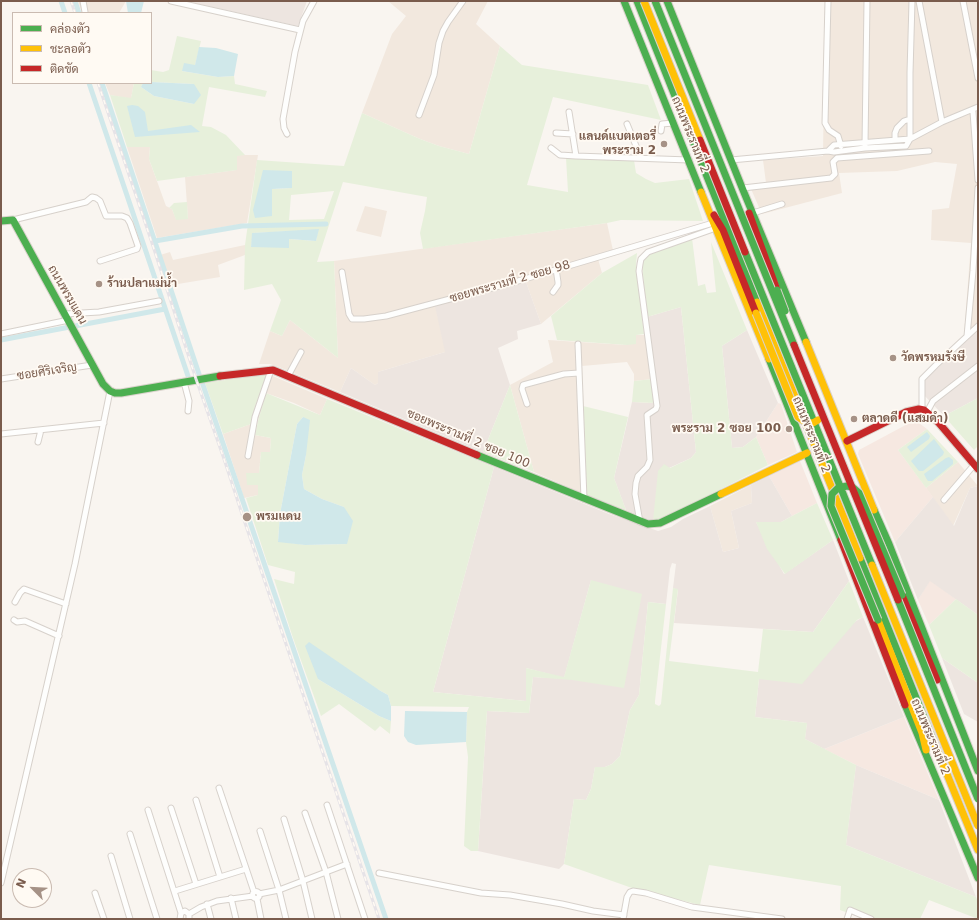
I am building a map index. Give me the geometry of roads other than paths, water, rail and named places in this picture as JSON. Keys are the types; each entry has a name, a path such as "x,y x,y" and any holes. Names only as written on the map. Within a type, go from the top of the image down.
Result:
{"main road":[{"name":"ถนนพระรามที่ 2","path":"624,1 774,375 807,453 926,758 978,878"},
{"name":"ถนนพระรามที่ 2","path":"637,1 881,612 978,850"},
{"path":"644,1 978,826"},
{"name":"ถนนพระรามที่ 2","path":"655,1 978,802"},
{"path":"655,1 978,799"},
{"path":"667,1 847,440 861,479 889,544 978,772"},
{"path":"705,202 723,230 798,417 805,422 816,422 822,416 823,404 752,223 743,189"},
{"path":"1,221 13,220"},
{"name":"ถนนพรมแดน","path":"13,220 70,322 92,365 103,384 110,391"},
{"name":"ซอยพระรามที่ 2 ซอย 100","path":"110,391 121,393 211,377 271,370 648,524 660,523 807,453"},
{"path":"847,440 906,412 918,409 924,411 938,422 976,467"},
{"path":"926,758 926,746 922,733 878,620 831,506 832,494 838,488 848,486 852,487 859,493 931,668 948,706 959,725"}],"street":[{"path":"82,1 85,12"},
{"path":"171,1 300,30"},
{"path":"287,134 284,128 283,119 295,52 300,30 314,1"},
{"path":"419,115 434,75 439,43 443,31 463,1"},
{"path":"828,1 825,123 829,130 838,136 842,151"},
{"path":"865,146 867,1"},
{"path":"828,151 834,145 841,144 865,146 906,146 910,139 912,1"},
{"path":"919,1 942,122"},
{"path":"963,1 978,78"},
{"path":"731,160 828,151 834,152 895,139 910,139 942,122 978,107"},
{"path":"569,112 576,156"},
{"path":"973,112 977,143 978,180"},
{"path":"895,139 895,132 897,128 904,121 910,120"},
{"path":"660,131 662,124 673,123"},
{"path":"627,124 641,158"},
{"path":"556,133 573,134"},
{"path":"551,148 560,154 576,156 688,160"},
{"path":"743,189 830,178 836,174 833,162 837,158 928,151"},
{"path":"967,336 974,272 978,188"},
{"path":"13,220 86,202 92,197 96,198 100,201 106,216 122,216 127,218 138,246 100,261"},
{"path":"753,213 782,204"},
{"path":"640,522 636,483 638,476 649,464 647,415 656,409 657,406 639,271 641,259 648,252 714,226"},
{"name":"ซอยพระรามที่ 2 ซอย 98","path":"342,272 349,314 352,319 358,320 386,316 714,226"},
{"path":"553,292 558,285 556,269"},
{"path":"1,334 70,322 99,312 158,301"},
{"path":"924,411 922,379 978,326"},
{"path":"578,344 584,499"},
{"path":"288,376 301,352"},
{"name":"ซอยศิริเจริญ","path":"1,379 92,365"},
{"path":"924,411 933,401 978,366"},
{"path":"248,456 255,417 271,370"},
{"path":"527,404 522,389 524,385 564,374 579,373"},
{"path":"184,382 189,401 188,411"},
{"path":"1,883 76,564 110,391"},
{"path":"1,434 104,423"},
{"path":"38,442 41,430"},
{"path":"944,500 976,467"},
{"path":"16,602 20,593 24,589 66,604"},
{"path":"14,620 25,621 59,636"},
{"path":"219,788 256,895 261,919"},
{"path":"196,800 220,877"},
{"path":"327,805 348,864 365,919"},
{"path":"171,808 196,884"},
{"path":"148,810 181,913 179,916 180,919"},
{"path":"305,813 326,872 338,919"},
{"path":"284,819 303,881 312,919"},
{"path":"260,831 279,890 286,919"},
{"path":"130,834 157,919"},
{"path":"111,856 130,919"},
{"path":"181,913 185,912 189,916 207,904 231,898 279,890 348,864"},
{"path":"174,891 246,869"},
{"path":"379,873 481,893 510,895 562,904 624,917 627,897 630,892 633,891 692,907 782,919"},
{"path":"95,893 104,919"},
{"path":"231,898 236,919"},
{"path":"207,904 211,919"},
{"path":"847,919 850,910 871,919"}],"water":[{"path":"126,1 144,1 141,12 128,12"},
{"path":"199,47 216,48 238,54 234,76 218,77 182,71 184,63 195,65"},
{"path":"152,82 194,84 201,95 194,104 154,96 141,87 142,84 152,84"},
{"path":"127,106 138,106 145,112 148,131 191,125 200,132 135,137"},
{"path":"263,170 292,171 292,188 272,189 272,216 255,218 253,210"},
{"path":"319,229 316,241 289,239 289,248 251,247 252,233"},
{"path":"303,417 310,420 302,475 304,489 322,499 344,507 353,521 347,544 305,545 278,542 280,514 297,424"},
{"path":"927,432 930,436 929,439 911,452 907,447"},
{"path":"934,439 944,452 943,455 923,471 919,471 911,461"},
{"path":"949,457 953,460 953,464 932,481 928,481 924,474"},
{"path":"309,642 388,695 391,706 391,721 379,716 318,679 305,646"},
{"path":"405,711 467,712 466,742 416,745 408,742 404,736"}],"waterway":[{"path":"61,1 65,12"},
{"path":"75,1 79,12"},
{"path":"89,84 188,376"},
{"path":"102,84 199,374"},
{"path":"155,241 242,226 326,224"},
{"path":"1,340 165,309"},
{"path":"202,382 386,919"}],"railway":[{"path":"71,1 75,12"},
{"path":"98,84 196,379 379,919"}],"place":[{"name":"แลนด์แบตเตอรี่ พระราม 2","path":"664,144"},
{"name":"ร้านปลาแม่น้ำ","path":"99,284"},
{"name":"วัดพรหมรังษี","path":"893,358"},
{"name":"ตลาดดี (แสมดำ)","path":"854,419"},
{"name":"พระราม 2 ซอย 100","path":"789,429"},
{"name":"พรมแดน","path":"247,517"}]}
